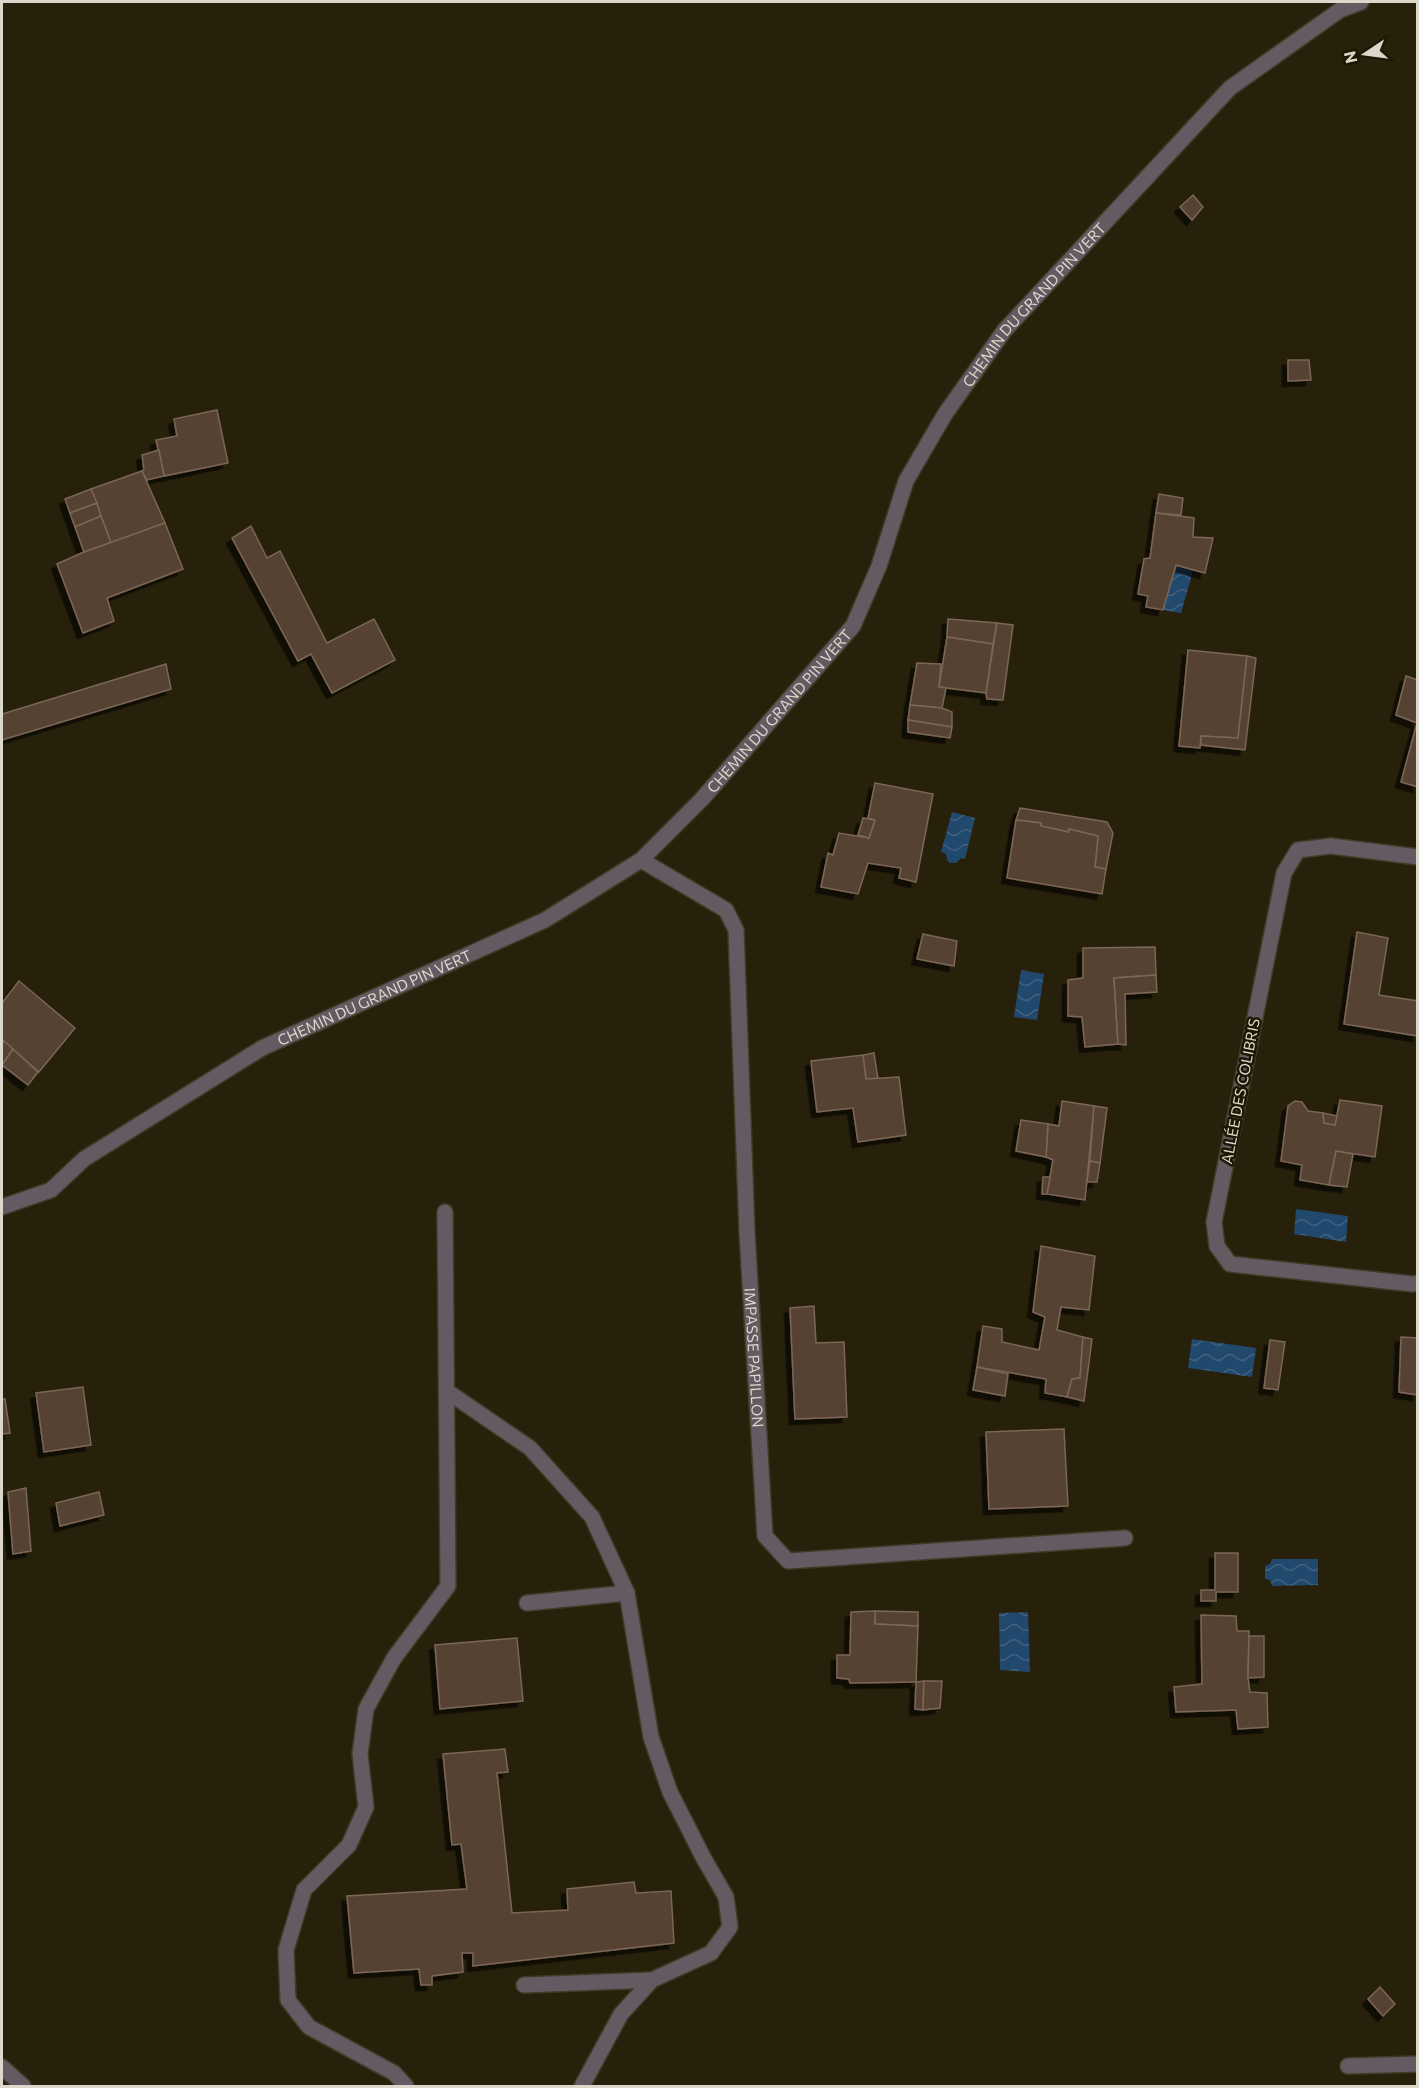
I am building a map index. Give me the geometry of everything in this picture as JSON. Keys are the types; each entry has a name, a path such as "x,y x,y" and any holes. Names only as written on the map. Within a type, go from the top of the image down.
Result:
{"street":[{"name":"CHEMIN DU GRAND PIN VERT","path":"2,1207 51,1190 84,1158 261,1047 545,920 641,860 702,799 853,626 879,566 906,481 945,414 1004,331 1230,88 1340,10 1361,2"},
{"name":"ALLÉE DES COLIBRIS","path":"1418,857 1331,846 1298,850 1284,873 1214,1222 1217,1246 1230,1264 1418,1283"},
{"name":"IMPASSE PAPILLON","path":"641,860 726,910 736,930 747,1232 765,1536 788,1561 1125,1538"},
{"path":"406,2086 394,2073 309,2027 288,2000 286,1950 304,1890 349,1845 366,1807 360,1754 366,1709 394,1658 448,1586 445,1212"},
{"path":"448,1392 530,1448 592,1517 627,1593 651,1737 670,1792 726,1897 730,1927 711,1953 652,1980 524,1985"},
{"path":"527,1602 627,1593"},
{"path":"582,2086 621,2014 652,1980"},
{"path":"1348,2066 1418,2064"},
{"path":"2,2067 22,2086"}],"water":[{"path":"1176,565 1193,571 1181,613 1163,610"},
{"path":"952,812 975,818 965,859 961,858 956,863 950,863 946,854 941,852"},
{"path":"1021,970 1044,974 1037,1020 1014,1017"},
{"path":"1296,1209 1348,1216 1346,1242 1294,1234"},
{"path":"1192,1339 1256,1348 1252,1377 1188,1368"},
{"path":"1272,1559 1318,1559 1318,1585 1272,1586 1270,1580 1265,1579 1265,1566 1270,1564"},
{"path":"1028,1612 1030,1672 1000,1670 999,1613"}],"building":[{"path":"1193,195 1203,207 1192,220 1180,207"},
{"path":"1288,360 1309,360 1311,380 1288,381"},
{"path":"217,410 228,463 164,476 156,440 177,436 174,419"},
{"path":"159,450 164,476 147,480 142,471 144,470 142,455"},
{"path":"142,471 165,523 111,543 91,489"},
{"path":"91,489 97,503 70,513 65,499"},
{"path":"1159,494 1183,498 1181,515 1156,513"},
{"path":"97,503 101,516 75,527 70,513"},
{"path":"1156,513 1194,518 1193,537 1213,538 1205,573 1176,565 1163,610 1146,607 1148,596 1138,594 1144,559 1150,558"},
{"path":"101,516 111,543 84,552 75,527"},
{"path":"165,523 183,569 107,598 114,621 83,633 57,564"},
{"path":"251,526 267,558 280,551 327,643 374,619 395,660 332,693 311,654 298,661 232,538"},
{"path":"948,619 997,623 993,644 947,637"},
{"path":"997,623 1013,625 1003,700 987,699 986,693"},
{"path":"947,637 993,644 986,693 939,687"},
{"path":"1188,650 1247,656 1238,738 1201,736 1200,748 1179,746"},
{"path":"1247,656 1256,658 1245,750 1201,745 1201,736 1238,738"},
{"path":"917,663 941,664 939,687 946,688 942,708 910,705"},
{"path":"166,664 171,689 2,740 2,714"},
{"path":"1406,676 1418,680 1418,787 1401,782 1417,723 1396,715"},
{"path":"910,705 942,708 952,712 952,727 908,720"},
{"path":"908,720 952,727 950,738 908,732"},
{"path":"875,783 933,794 916,882 899,878 901,868 868,863 858,894 821,887 828,853 833,855 839,833 869,838 875,820 868,818"},
{"path":"1020,808 1107,822 1113,833 1106,869 1095,867 1098,836 1069,829 1069,832 1041,826 1041,823 1016,820"},
{"path":"863,818 875,820 869,838 858,835"},
{"path":"1016,820 1041,823 1041,826 1069,832 1069,829 1098,836 1095,867 1106,869 1102,894 1007,878"},
{"path":"1357,932 1388,938 1379,995 1418,1001 1418,1036 1344,1024"},
{"path":"923,934 957,941 954,966 917,959"},
{"path":"1155,947 1156,975 1114,978 1118,1044 1085,1047 1082,1017 1068,1016 1068,980 1083,978 1083,948"},
{"path":"1156,975 1157,992 1125,994 1126,1045 1118,1044 1114,978"},
{"path":"19,981 75,1028 39,1072 2,1040 2,1003"},
{"path":"4,1041 13,1049 2,1065 2,1044"},
{"path":"13,1049 38,1072 28,1085 2,1065"},
{"path":"874,1053 878,1079 866,1079 863,1055"},
{"path":"863,1055 866,1079 899,1077 906,1135 858,1142 853,1108 817,1112 811,1061"},
{"path":"1340,1100 1382,1106 1375,1157 1336,1151 1329,1185 1300,1180 1302,1165 1281,1161 1288,1106 1295,1101 1302,1102 1308,1111 1323,1113 1324,1123 1335,1125"},
{"path":"1062,1101 1094,1106 1085,1200 1047,1194 1053,1160 1046,1157 1048,1124 1059,1126"},
{"path":"1094,1106 1107,1108 1100,1163 1090,1161"},
{"path":"1323,1113 1337,1116 1335,1125 1324,1123"},
{"path":"1021,1120 1048,1124 1046,1157 1016,1151"},
{"path":"1336,1151 1353,1154 1347,1187 1329,1185"},
{"path":"1090,1161 1100,1163 1097,1182 1087,1182"},
{"path":"1043,1177 1050,1177 1047,1194 1042,1194"},
{"path":"1041,1246 1095,1256 1089,1310 1061,1307 1057,1330 1083,1337 1080,1378 1072,1379 1067,1397 1045,1393 1046,1379 977,1367 983,1326 1002,1329 1002,1342 1039,1350 1045,1317 1033,1312"},
{"path":"814,1306 816,1343 844,1342 847,1417 795,1419 790,1308"},
{"path":"1083,1337 1092,1339 1084,1401 1067,1397 1072,1379 1080,1378"},
{"path":"1401,1337 1418,1338 1418,1395 1399,1392"},
{"path":"1270,1340 1285,1342 1278,1390 1264,1388"},
{"path":"977,1367 1008,1374 1005,1396 973,1390"},
{"path":"83,1387 91,1445 44,1452 36,1393"},
{"path":"2,1399 5,1399 10,1433 2,1434"},
{"path":"1064,1429 1068,1506 989,1509 986,1432"},
{"path":"26,1488 31,1551 13,1554 8,1492"},
{"path":"99,1492 104,1515 60,1526 56,1503"},
{"path":"1215,1553 1238,1553 1238,1592 1216,1592 1216,1601 1201,1601 1201,1590 1215,1590"},
{"path":"875,1611 918,1612 918,1626 875,1624"},
{"path":"875,1611 875,1624 918,1626 916,1682 850,1683 849,1679 837,1678 837,1655 850,1655 851,1612"},
{"path":"1201,1615 1236,1616 1237,1631 1249,1631 1250,1692 1267,1693 1268,1727 1238,1729 1236,1710 1176,1712 1174,1687 1202,1684"},
{"path":"1249,1636 1264,1636 1264,1677 1248,1678"},
{"path":"517,1638 523,1701 440,1709 435,1645"},
{"path":"924,1681 923,1710 915,1709 916,1682"},
{"path":"924,1681 942,1681 940,1708 923,1710"},
{"path":"505,1749 508,1772 497,1773 512,1913 568,1910 567,1889 634,1882 636,1893 671,1891 674,1943 473,1966 473,1953 462,1953 463,1972 432,1976 432,1985 421,1985 419,1969 354,1973 347,1896 467,1889 461,1844 452,1845 443,1754"},
{"path":"1380,1987 1395,2004 1383,2016 1368,1999"}]}
